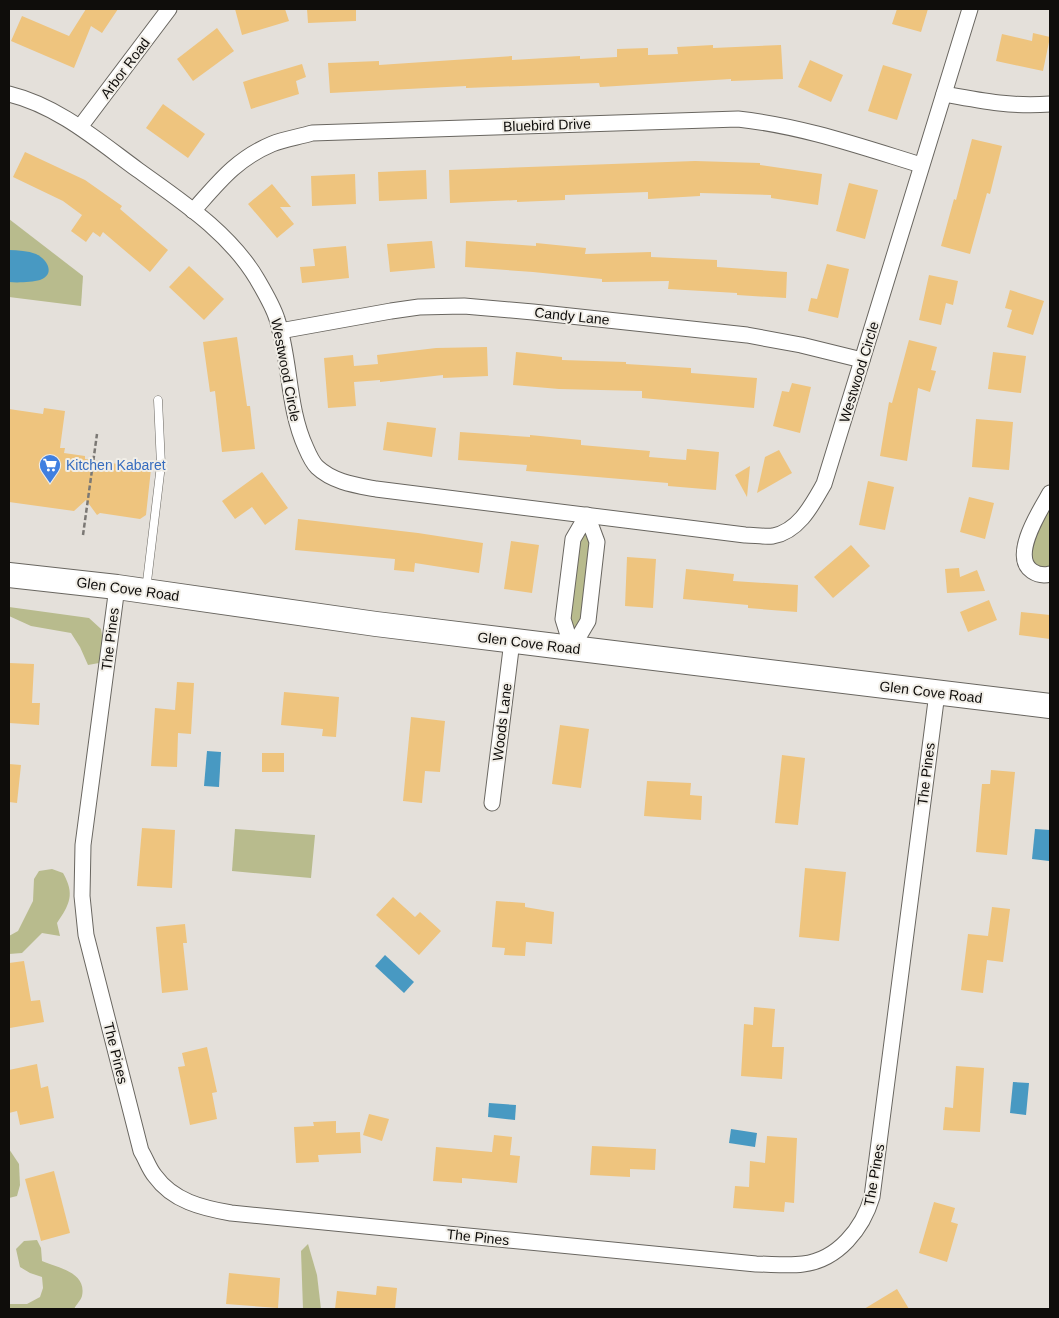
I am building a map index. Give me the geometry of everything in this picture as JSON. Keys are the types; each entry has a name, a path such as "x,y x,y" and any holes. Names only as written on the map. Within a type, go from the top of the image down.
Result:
{"main road":[{"name":"Glen Cove Road","path":"9,575 146,591 376,624 1050,706"}],"street":[{"name":"Arbor Road","path":"80,127 169,9"},
{"name":"Westwood Circle","path":"9,94 27,98 50,108 80,127 194,211 228,242 246,262 258,280 277,318 298,430 311,460 316,467 330,477 348,484 376,489 745,535 773,536 797,524 810,510 824,484 970,9"},
{"path":"944,94 998,104 1026,106 1050,104"},
{"name":"Bluebird Drive","path":"194,211 232,168 251,154 273,143 312,133 738,119 812,131 921,165"},
{"name":"Candy Lane","path":"280,331 419,307 464,306 747,335 801,345 862,360"},
{"path":"1050,493 1027,536 1024,548 1025,563 1030,570 1039,575 1050,574"},
{"path":"572,648 588,621 597,542 587,515"},
{"path":"572,648 563,619 573,539 587,515"},
{"name":"The Pines","path":"116,587 84,845 82,896 86,936 141,1151 155,1176 173,1194 203,1208 231,1213 756,1264 804,1264 822,1258 843,1245 856,1231 868,1212 872,1197 937,693"},
{"name":"Woods Lane","path":"492,803 512,641"}],"lane":[{"path":"146,591 160,466 158,400"}],"path":[{"path":"83,535 97,434"}],"green space":[{"path":"9,219 83,276 81,306 9,297"},
{"path":"1050,493 1050,574 1030,570 1027,536"},
{"path":"587,515 597,542 588,621 572,648 563,619 573,539"},
{"path":"9,607 89,618 101,629 103,641 99,663 88,665 71,633 31,626 9,616"},
{"path":"235,829 315,835 311,878 232,871"},
{"path":"52,869 63,873 70,893 68,904 57,923 60,936 42,933 22,953 9,954 9,936 18,931 33,901 34,879 39,871"},
{"path":"9,1149 19,1164 20,1185 17,1196 9,1198"},
{"path":"37,1240 41,1248 42,1261 70,1272 80,1281 82,1296 74,1309 9,1309 9,1304 27,1304 40,1297 43,1288 42,1277 20,1267 16,1249 24,1241"},
{"path":"308,1244 317,1275 321,1309 303,1309 301,1251"}],"water":[{"path":"9,250 26,251 40,256 48,267 48,274 37,281 9,282"},
{"path":"207,751 221,752 219,787 204,786"},
{"path":"1035,829 1050,830 1049,861 1032,859"},
{"path":"385,955 414,982 404,993 375,966"},
{"path":"1013,1082 1029,1083 1026,1115 1010,1113"},
{"path":"489,1103 516,1105 515,1120 488,1117"},
{"path":"731,1129 757,1133 755,1147 729,1143"}],"building":[{"path":"86,9 118,9 102,33 91,26 74,68 11,41 22,16 69,36"},
{"path":"235,9 285,9 289,21 242,35"},
{"path":"307,9 356,9 356,21 308,23"},
{"path":"897,9 928,9 921,32 892,24"},
{"path":"217,28 234,51 193,81 177,59"},
{"path":"1033,33 1050,37 1043,71 996,61 1002,34 1032,41"},
{"path":"713,45 713,48 781,45 783,79 731,81 731,79 600,87 599,83 466,88 466,86 330,93 328,63 379,61 379,65 512,56 512,60 580,56 580,59 617,57 617,49 648,48 648,55 678,54 677,47"},
{"path":"810,60 843,75 831,102 798,87"},
{"path":"302,64 306,77 296,81 299,94 251,109 243,82"},
{"path":"883,65 912,74 897,120 868,111"},
{"path":"163,104 205,134 188,158 146,128"},
{"path":"972,139 1002,146 990,194 987,193 970,254 941,246 954,199 956,200"},
{"path":"25,152 85,180 122,206 120,209 168,250 150,272 103,232 100,237 93,232 86,242 71,231 82,215 63,201 13,177"},
{"path":"695,161 760,163 760,165 822,174 818,205 771,198 771,195 700,193 700,196 648,199 648,192 565,195 565,200 450,203 449,170"},
{"path":"426,170 427,199 379,201 378,172"},
{"path":"355,174 356,204 312,206 311,176"},
{"path":"849,183 878,190 865,239 836,231"},
{"path":"272,184 291,207 280,207 294,224 277,238 248,204"},
{"path":"432,241 435,268 390,272 387,244"},
{"path":"466,241 536,246 536,243 586,248 585,254 651,252 651,257 717,260 717,267 787,272 786,298 668,289 669,281 602,282 602,279 465,267"},
{"path":"346,246 349,278 302,283 300,267 315,266 313,249"},
{"path":"827,264 849,269 838,318 808,311 811,298 817,299"},
{"path":"189,266 224,299 204,320 169,287"},
{"path":"929,275 958,281 953,305 946,303 941,325 919,320"},
{"path":"1010,290 1044,301 1033,335 1007,327 1012,310 1005,308"},
{"path":"237,337 247,406 250,406 255,449 222,452 215,391 210,392 203,342"},
{"path":"909,340 937,347 931,370 936,371 930,392 918,388 907,461 880,456 889,402 892,403"},
{"path":"487,347 488,376 443,378 443,375 380,382 380,380 354,382 356,406 328,408 324,358 353,355 354,366 378,364 377,355 436,348"},
{"path":"516,352 562,357 562,360 626,362 626,364 691,368 691,373 757,378 754,408 642,398 642,391 559,389 513,385"},
{"path":"993,352 1026,356 1021,393 988,389"},
{"path":"792,383 811,387 800,433 773,426 782,391 789,392"},
{"path":"44,408 65,411 60,448 65,448 64,453 85,456 85,459 151,469 146,515 140,519 100,513 97,515 86,500 74,511 9,502 9,409 43,414"},
{"path":"976,419 1013,422 1009,470 972,467"},
{"path":"387,422 436,428 432,457 383,450"},
{"path":"460,432 530,437 530,435 581,440 581,445 650,451 649,457 686,460 687,449 719,452 716,490 668,486 668,483 526,471 527,465 458,460"},
{"path":"779,450 792,473 757,493 765,457"},
{"path":"750,466 747,497 735,475"},
{"path":"262,472 288,508 265,525 252,507 235,519 222,501"},
{"path":"868,481 894,487 885,530 859,525"},
{"path":"969,497 994,503 985,539 960,532"},
{"path":"298,519 418,533 483,543 479,573 415,563 414,572 394,570 395,559 295,550"},
{"path":"511,541 539,545 532,593 504,589"},
{"path":"851,545 870,566 833,598 814,577"},
{"path":"627,557 656,559 653,608 625,606"},
{"path":"959,568 960,577 977,570 985,591 947,593 945,569"},
{"path":"686,569 734,574 733,581 798,585 797,612 748,608 748,605 683,599"},
{"path":"989,600 997,620 968,632 960,612"},
{"path":"1021,612 1050,615 1050,639 1019,635"},
{"path":"9,663 34,664 32,703 40,703 39,725 9,723"},
{"path":"177,682 194,683 191,734 178,733 177,767 151,766 155,708 175,710"},
{"path":"284,692 339,697 336,737 322,736 323,729 281,725"},
{"path":"411,717 445,721 440,772 425,771 422,803 403,801"},
{"path":"560,725 589,729 581,788 552,784"},
{"path":"262,753 284,753 284,772 262,772"},
{"path":"782,755 805,758 798,825 775,823"},
{"path":"9,764 21,765 17,803 9,802"},
{"path":"991,770 1015,772 1007,855 976,852 982,784 990,784"},
{"path":"647,781 691,783 690,795 702,796 701,820 644,816"},
{"path":"142,828 175,830 172,888 137,886"},
{"path":"805,868 846,872 839,941 799,937"},
{"path":"393,897 415,917 420,912 441,931 419,955 376,915"},
{"path":"496,901 525,903 525,907 554,912 552,944 526,942 525,956 504,955 505,948 492,947"},
{"path":"992,907 1010,909 1003,962 987,960 983,993 961,990 968,934 988,936"},
{"path":"185,924 187,943 183,943 188,990 162,993 156,927"},
{"path":"24,961 31,1001 40,1000 44,1022 10,1028 9,963"},
{"path":"754,1007 775,1009 772,1047 784,1047 782,1079 741,1076 744,1024 753,1025"},
{"path":"207,1047 217,1092 212,1093 217,1119 190,1125 178,1067 185,1066 182,1053"},
{"path":"37,1064 41,1088 48,1086 54,1118 20,1125 17,1111 9,1113 9,1070"},
{"path":"956,1066 984,1068 980,1132 943,1130 945,1107 953,1108"},
{"path":"369,1114 389,1119 382,1141 363,1135"},
{"path":"336,1121 336,1133 360,1132 361,1153 318,1155 319,1162 296,1163 294,1127 314,1126 313,1122"},
{"path":"494,1135 512,1137 510,1155 520,1156 517,1183 462,1178 462,1183 433,1181 436,1147 492,1152"},
{"path":"767,1136 797,1138 794,1203 785,1202 784,1212 733,1208 735,1186 749,1187 750,1161 765,1163"},
{"path":"592,1146 656,1149 655,1170 630,1169 630,1177 590,1175"},
{"path":"54,1171 70,1233 41,1241 25,1179"},
{"path":"934,1202 955,1208 951,1222 958,1224 947,1262 919,1253"},
{"path":"229,1273 280,1278 278,1308 226,1304"},
{"path":"377,1286 397,1288 395,1309 335,1309 337,1291 376,1295"},
{"path":"897,1289 909,1309 864,1309"}],"place":[{"name":"Kitchen Kabaret","path":"50,484"}]}
